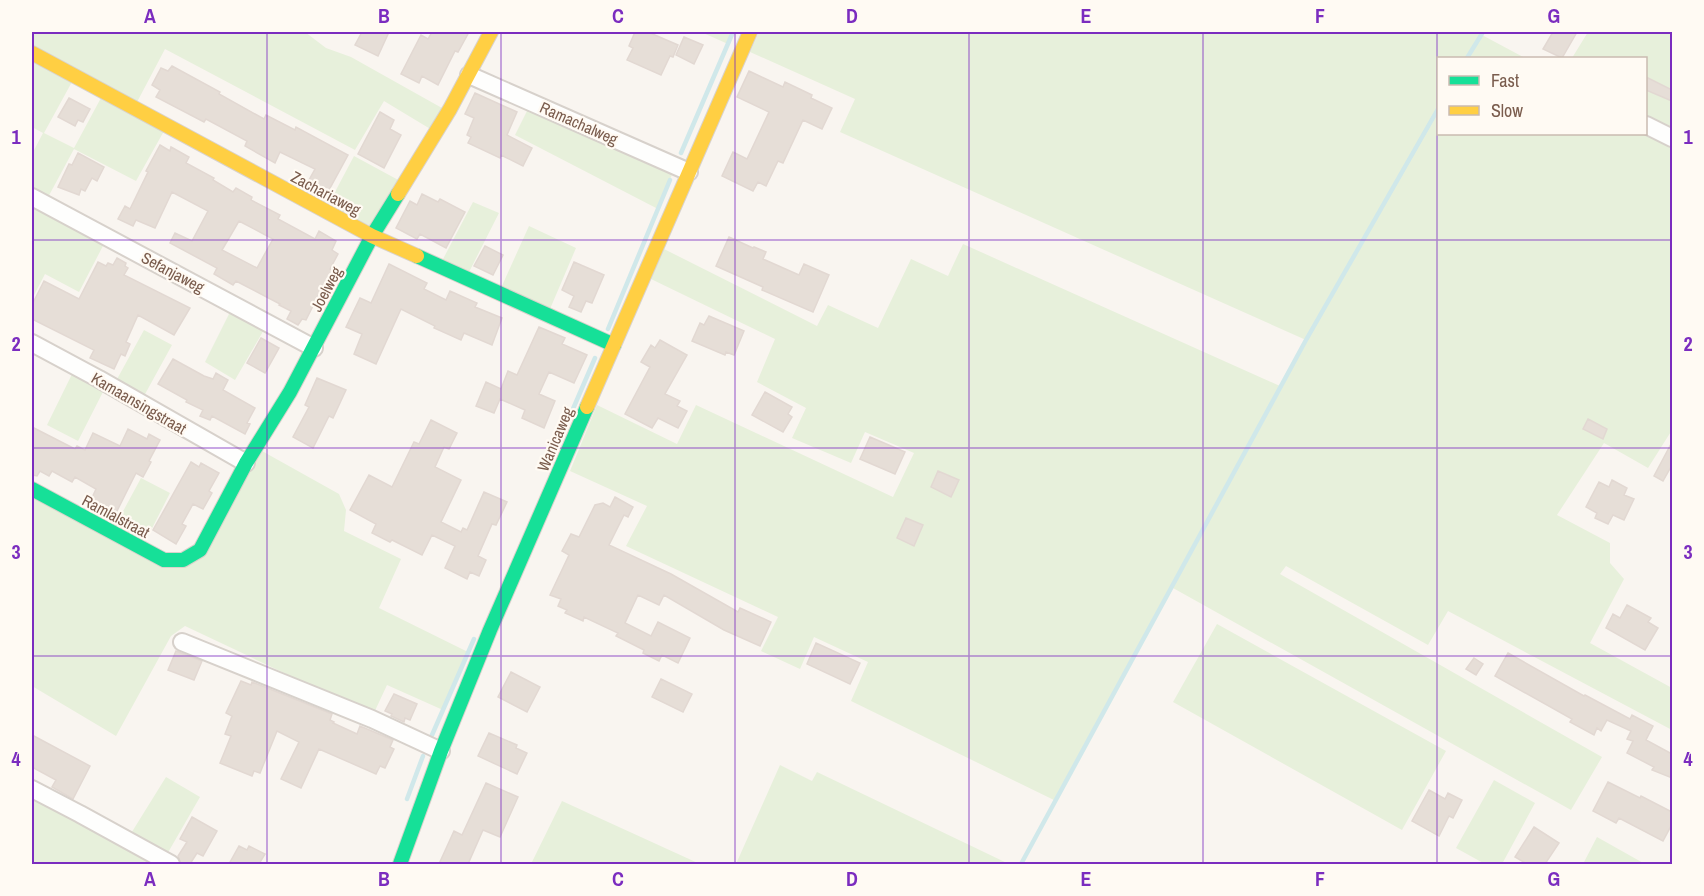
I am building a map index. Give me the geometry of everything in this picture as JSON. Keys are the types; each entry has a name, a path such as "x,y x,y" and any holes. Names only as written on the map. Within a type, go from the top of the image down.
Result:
{"street":[{"name":"Joelweg","path":"188,559 200,550 246,464 290,392 372,236 469,75 491,32"},
{"name":"Wanicaweg","path":"400,864 441,751 490,630 750,32"},
{"name":"Zachariaweg","path":"32,53 372,236 614,345"},
{"name":"Ramachalweg","path":"469,75 689,172"},
{"path":"1647,126 1672,138"},
{"name":"Sefanjaweg","path":"32,197 314,348"},
{"name":"Kamaansingstraat","path":"32,343 246,464"},
{"name":"Ramlalstraat","path":"32,489 164,560 177,562 188,559"},
{"path":"182,642 372,719 441,751"},
{"path":"32,789 171,864"}],"green space":[{"path":"32,32 305,32 326,48 351,57 442,108 432,130 384,101 355,150 165,49 136,104 32,48"},
{"path":"701,32 733,32 728,44"},
{"path":"759,32 1483,32 1482,35 1523,57 1437,57 1437,135 1647,135 1647,57 1573,57 1588,32 1672,32 1672,430 1648,468 1604,443 1557,515 1610,543 1610,563 1624,579 1590,643 1672,688 1672,730 1448,611 1428,645 1286,566 1280,574 1602,757 1571,810 1173,588 1056,801 851,701 868,662 814,637 800,669 761,651 778,617 626,546 647,506 570,471 597,405 677,444 696,405 893,497 914,453 865,432 851,463 792,438 806,408 757,382 775,339 651,279 664,249 817,326 828,305 878,328 911,259 948,276 963,244 1280,386 1306,340 840,132 855,99 750,52"},
{"path":"32,58 73,80 44,133 74,148 102,96 164,131 136,181 74,149 46,201 32,193 32,154 43,133 32,127"},
{"path":"529,107 673,172 658,209 515,135"},
{"path":"354,156 402,182 373,227 327,207"},
{"path":"32,202 105,242 79,292 45,274 32,299"},
{"path":"473,202 499,213 468,274 442,261"},
{"path":"529,226 576,248 550,309 501,288"},
{"path":"231,310 265,328 235,380 205,362"},
{"path":"144,330 172,345 144,396 116,381"},
{"path":"75,368 106,386 78,441 47,425"},
{"path":"262,451 339,494 346,510 344,531 401,559 379,608 468,652 443,710 387,685 373,715 185,626 171,636 116,736 32,686 32,497 186,567"},
{"path":"141,478 170,493 144,544 114,528"},
{"path":"1217,624 1446,751 1402,830 1173,702"},
{"path":"780,765 812,781 817,772 1009,864 736,864"},
{"path":"166,777 200,797 166,856 130,835"},
{"path":"1494,780 1535,803 1502,864 1485,864 1456,848"},
{"path":"32,797 158,864 32,864"},
{"path":"562,801 700,864 531,864"},
{"path":"1597,837 1645,864 1583,864"}],"building":[{"path":"362,32 389,32 378,56 355,45"},
{"path":"432,32 469,32 458,52 455,51 438,85 422,76 419,83 401,74 421,35 428,39"},
{"path":"635,32 648,32 678,45 661,75 627,60 633,48 629,46"},
{"path":"1553,32 1577,32 1563,57 1543,49"},
{"path":"684,37 703,45 694,64 676,55"},
{"path":"172,66 264,119 266,115 295,130 296,127 348,155 329,190 309,180 315,169 280,152 275,163 245,146 247,141 206,119 204,122 156,97 160,90 152,85 161,68 168,71"},
{"path":"749,71 783,87 785,82 832,108 822,129 803,120 783,163 778,161 766,186 758,182 753,191 722,176 733,152 747,159 769,112 737,97"},
{"path":"1647,78 1672,90 1672,101 1647,90"},
{"path":"475,93 517,112 507,135 532,148 523,166 468,143 471,137 467,135 474,118 465,114"},
{"path":"69,98 90,109 83,122 78,120 75,126 58,117"},
{"path":"380,112 394,120 390,129 401,135 384,168 358,154"},
{"path":"160,145 170,151 171,147 189,157 186,163 214,178 213,180 233,192 236,188 252,197 251,200 280,215 278,219 315,239 319,231 336,241 332,250 338,254 330,269 334,272 329,282 326,280 306,320 302,319 298,325 287,319 291,311 236,281 233,285 214,274 217,268 170,243 175,233 192,241 208,211 172,192 155,228 136,220 133,226 118,219 125,206 130,209 148,172 146,171","holes":["239,221 273,239 257,268 222,250"]},
{"path":"78,153 104,167 97,181 92,178 85,191 81,189 79,195 58,187 69,164 72,165"},
{"path":"422,194 438,202 440,199 465,212 446,248 420,234 417,239 396,228 410,201 417,205"},
{"path":"729,237 766,252 763,259 799,275 804,264 829,275 813,312 762,290 763,287 716,266"},
{"path":"485,246 503,255 493,275 474,266"},
{"path":"117,258 126,263 125,266 128,268 124,275 190,308 174,335 138,315 126,342 130,344 125,356 121,354 114,369 90,358 94,350 32,319 32,305 44,281 79,299 98,262 106,266 108,263 113,265"},
{"path":"574,262 604,275 592,303 586,301 581,312 569,307 574,296 562,290"},
{"path":"389,264 427,283 424,289 446,300 450,291 477,303 475,307 502,318 492,345 464,333 461,340 401,309 376,364 354,354 362,334 346,327 360,298 371,303"},
{"path":"709,316 744,331 734,355 726,352 725,355 692,341 700,323 704,325"},
{"path":"539,327 565,338 562,344 587,355 574,383 549,372 539,394 555,401 544,428 522,418 525,410 500,399 494,413 476,406 486,382 501,389 508,371 517,375"},
{"path":"261,338 279,348 265,373 247,363"},
{"path":"660,340 687,355 665,394 680,401 677,406 687,411 678,428 658,418 652,428 625,414 650,367 641,362 651,345 655,348"},
{"path":"173,359 204,376 213,379 216,373 228,380 223,390 255,408 247,423 250,424 245,434 212,416 210,420 200,416 203,410 158,384"},
{"path":"317,378 346,390 333,418 329,416 313,448 293,437 309,407 305,405"},
{"path":"765,392 792,407 788,414 792,417 783,432 752,415"},
{"path":"1588,419 1607,429 1603,439 1583,429"},
{"path":"431,420 457,433 449,449 444,447 435,467 461,480 441,522 461,532 463,528 467,530 484,492 507,502 496,525 492,524 478,556 486,560 479,576 470,572 467,579 445,568 455,546 432,535 422,555 372,533 376,524 350,510 369,475 392,487 414,442 419,444"},
{"path":"32,427 75,449 77,446 85,450 93,433 120,446 128,429 147,439 149,434 160,440 143,477 136,473 116,513 91,500 96,489 75,477 72,482 52,471 49,476 40,471 37,476 32,475"},
{"path":"870,437 905,452 895,474 860,459"},
{"path":"1672,442 1672,465 1663,481 1654,476"},
{"path":"191,462 199,467 201,463 219,473 209,491 212,493 203,509 193,504 182,524 186,526 176,544 153,530"},
{"path":"938,471 959,480 951,497 931,487"},
{"path":"1612,480 1627,488 1624,495 1634,499 1624,520 1613,515 1608,524 1595,518 1597,513 1586,507 1599,482 1609,487"},
{"path":"615,497 633,507 628,517 624,515 609,545 671,574 738,612 740,608 771,622 760,646 724,630 664,595 659,605 638,595 625,623 651,636 658,622 690,638 678,663 662,655 659,661 643,653 644,650 616,636 618,633 584,617 583,621 565,613 567,610 558,606 561,599 550,595 569,555 562,551 571,534 579,537 595,505 603,503 610,507"},
{"path":"906,518 923,525 914,546 897,538"},
{"path":"1627,605 1651,618 1648,622 1658,628 1645,650 1606,628 1613,614 1620,618"},
{"path":"816,643 860,663 850,684 807,664"},
{"path":"176,651 202,661 194,680 168,670"},
{"path":"1508,653 1584,696 1630,719 1632,715 1653,726 1646,740 1672,754 1672,778 1652,770 1654,767 1627,753 1633,741 1627,739 1631,731 1607,720 1601,731 1597,728 1594,735 1570,722 1572,719 1495,676"},
{"path":"1474,658 1483,664 1476,675 1466,669"},
{"path":"511,672 540,687 527,712 498,697"},
{"path":"661,679 692,694 683,712 652,697"},
{"path":"241,681 251,685 252,682 332,714 330,720 333,723 357,734 360,726 393,740 390,747 394,749 385,768 380,766 376,774 319,749 301,788 281,779 299,742 277,731 260,773 254,771 252,776 220,763 231,736 225,734 232,716 226,713"},
{"path":"394,694 417,704 410,720 405,718 404,722 385,711"},
{"path":"489,733 517,745 516,748 527,753 517,774 478,756"},
{"path":"32,735 90,766 73,799 52,787 56,780 32,767"},
{"path":"1608,782 1672,812 1672,824 1663,841 1619,818 1616,823 1593,811"},
{"path":"486,783 518,797 500,837 483,830 468,864 439,864 454,831 462,835"},
{"path":"1429,790 1445,799 1448,793 1462,800 1453,818 1449,816 1439,836 1412,821"},
{"path":"192,817 217,831 203,856 197,853 190,864 181,864 178,856 187,842 180,839"},
{"path":"1534,827 1559,843 1545,864 1527,864 1515,857"},
{"path":"239,846 247,850 249,846 265,854 259,864 229,864"}],"waterway":[{"path":"681,153 733,32"},
{"path":"1468,57 1483,32"},
{"path":"1021,864 1306,340 1437,111"},
{"path":"608,329 670,180"},
{"path":"563,432 595,358"},
{"path":"432,735 474,639"},
{"path":"407,799 423,756"}],"traffic: fast":[{"path":"32,489 164,560 183,560 200,550 246,463 290,392 372,236 398,194"},
{"path":"417,256 614,345"},
{"path":"400,864 441,751 490,630 587,407"}],"traffic: slow":[{"path":"398,194 450,109 491,32"},
{"path":"587,407 750,32"},
{"path":"32,53 372,236 417,256"}]}
